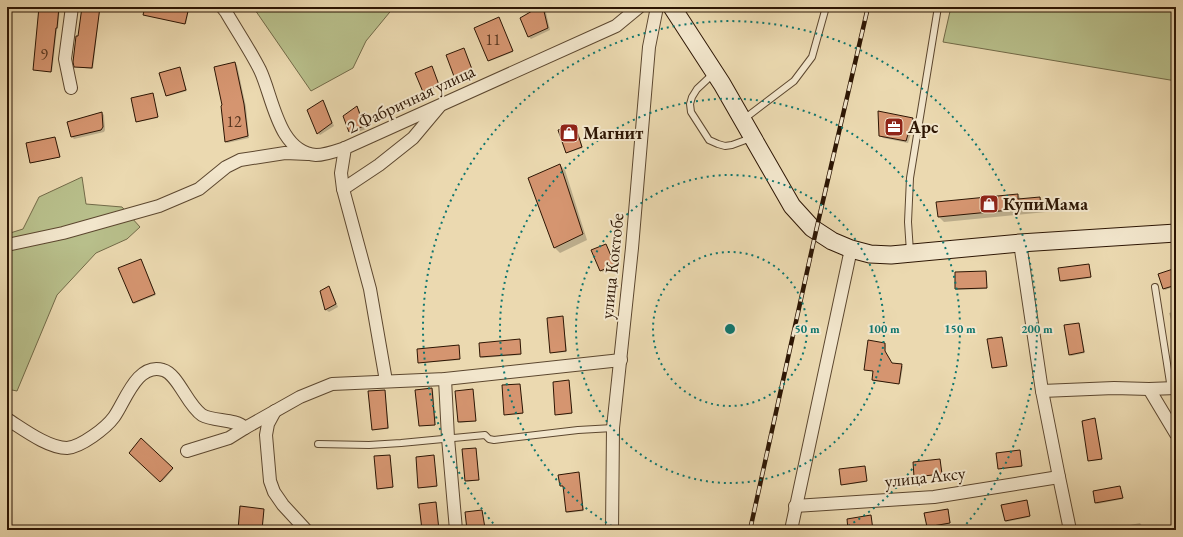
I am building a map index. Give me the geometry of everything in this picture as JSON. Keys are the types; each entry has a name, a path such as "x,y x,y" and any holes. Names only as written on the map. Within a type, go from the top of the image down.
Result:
{"street":[{"path":"72,7 65,59 72,88"},
{"path":"222,7 260,71 280,125 288,139 308,154"},
{"name":"2 Фабричная улица","path":"386,381 370,289 341,173 346,148 616,26 639,7"},
{"name":"улица Коктобе","path":"612,530 613,428 633,240 649,46 657,7"},
{"path":"672,7 715,73 792,206 812,228 832,241 851,249 870,254 891,255 1173,230"},
{"path":"344,189 413,138 442,104"},
{"path":"7,244 63,233 159,206 198,189 226,166 240,160 285,153 317,155 346,148"},
{"path":"1020,243 1042,391 1058,477 1070,530"},
{"path":"791,530 851,249"},
{"path":"187,451 229,438 300,397 332,384 445,379 621,360"},
{"path":"7,419 45,442 67,448 92,437 114,417 131,387 142,374 152,370 162,369 170,374 192,405 202,415 241,424 245,428"},
{"path":"445,379 448,438 456,530"},
{"path":"1042,391 1114,388 1173,388"},
{"path":"1149,389 1176,434"},
{"path":"275,411 268,424 266,435 270,481 274,492 283,505 306,530"},
{"name":"улица Аксу","path":"795,506 934,497 1058,477"}],"lane":[{"path":"743,120 794,81 812,57 826,7"},
{"path":"910,253 908,222 910,178 938,7"},
{"path":"715,73 697,89 692,97 690,104 691,112 710,140 718,144 725,146 732,145 753,138"},
{"path":"1155,286 1173,388"},
{"path":"318,444 369,445 485,435 489,439 494,440 578,430 613,428"}],"green space":[{"path":"253,7 394,7 366,41 353,68 311,91"},
{"path":"951,7 1176,7 1176,81 943,42"},
{"path":"82,177 86,204 122,207 140,227 127,239 96,253 57,295 17,391 7,389 7,234 23,229 39,197"}],"building":[{"path":"39,7 59,7 51,72 33,70"},
{"path":"82,7 100,7 92,68 74,67 73,62 76,36 78,36"},
{"path":"145,7 189,7 185,24 143,15"},
{"path":"539,7 543,7 548,28 528,37 520,18"},
{"path":"499,17 513,51 488,61 474,28"},
{"path":"464,48 473,72 455,79 446,55"},
{"path":"235,62 244,104 248,136 225,142 222,105 214,67"},
{"path":"432,66 439,85 423,92 415,73"},
{"path":"180,67 186,90 166,96 159,73"},
{"path":"153,93 158,117 136,122 131,98"},
{"path":"323,100 332,123 317,134 307,110"},
{"path":"357,106 364,126 349,132 343,116"},
{"name":"Арс","path":"878,111 913,118 906,141 879,136"},
{"path":"102,112 103,127 101,130 71,137 67,122"},
{"path":"575,125 582,147 566,153 558,130"},
{"path":"55,137 60,157 30,163 26,143"},
{"path":"560,164 583,234 554,248 528,178"},
{"name":"КупиМама","path":"1018,194 1018,199 1040,197 1041,207 938,217 936,202"},
{"path":"606,244 615,265 600,271 591,250"},
{"path":"141,259 155,294 133,303 118,268"},
{"path":"1089,264 1091,277 1060,281 1058,268"},
{"path":"1173,269 1176,278 1176,285 1163,289 1158,274"},
{"path":"986,271 987,288 955,289 955,272"},
{"path":"329,286 336,304 325,310 320,291"},
{"path":"563,316 566,351 550,353 547,318"},
{"path":"1079,323 1084,352 1069,355 1064,325"},
{"path":"1002,337 1007,366 992,368 987,339"},
{"path":"520,339 521,354 480,357 479,343"},
{"path":"868,340 885,343 885,351 892,363 902,364 899,384 872,380 873,371 864,370"},
{"path":"459,345 460,359 418,363 417,349"},
{"path":"569,380 572,413 555,415 553,382"},
{"path":"520,384 523,413 504,415 502,385"},
{"path":"432,388 435,425 419,426 415,390"},
{"path":"473,389 476,421 458,422 455,391"},
{"path":"385,390 388,428 372,430 368,391"},
{"path":"1095,418 1102,459 1088,461 1082,421"},
{"path":"141,438 173,468 160,482 129,453"},
{"path":"476,448 479,480 465,481 462,449"},
{"path":"1020,450 1022,466 998,469 996,453"},
{"path":"390,455 393,487 377,489 374,456"},
{"path":"434,455 437,486 418,488 416,457"},
{"path":"940,459 942,474 914,477 913,462"},
{"path":"865,466 867,481 841,485 839,469"},
{"path":"579,472 583,510 566,512 563,486 560,486 558,475"},
{"path":"1120,486 1123,498 1095,503 1093,491"},
{"path":"1027,500 1030,516 1005,521 1001,505"},
{"path":"436,502 439,530 422,530 419,504"},
{"path":"240,506 264,509 262,530 238,530"},
{"path":"948,509 950,523 927,527 924,513"},
{"path":"482,510 485,528 467,530 465,512"},
{"path":"871,515 873,530 848,530 847,519"}],"railway":[{"path":"750,530 816,231 868,7"}],"place":[{"name":"Арс","path":"894,127"},
{"name":"Магнит","path":"569,133"},
{"name":"КупиМама","path":"989,204"}]}
